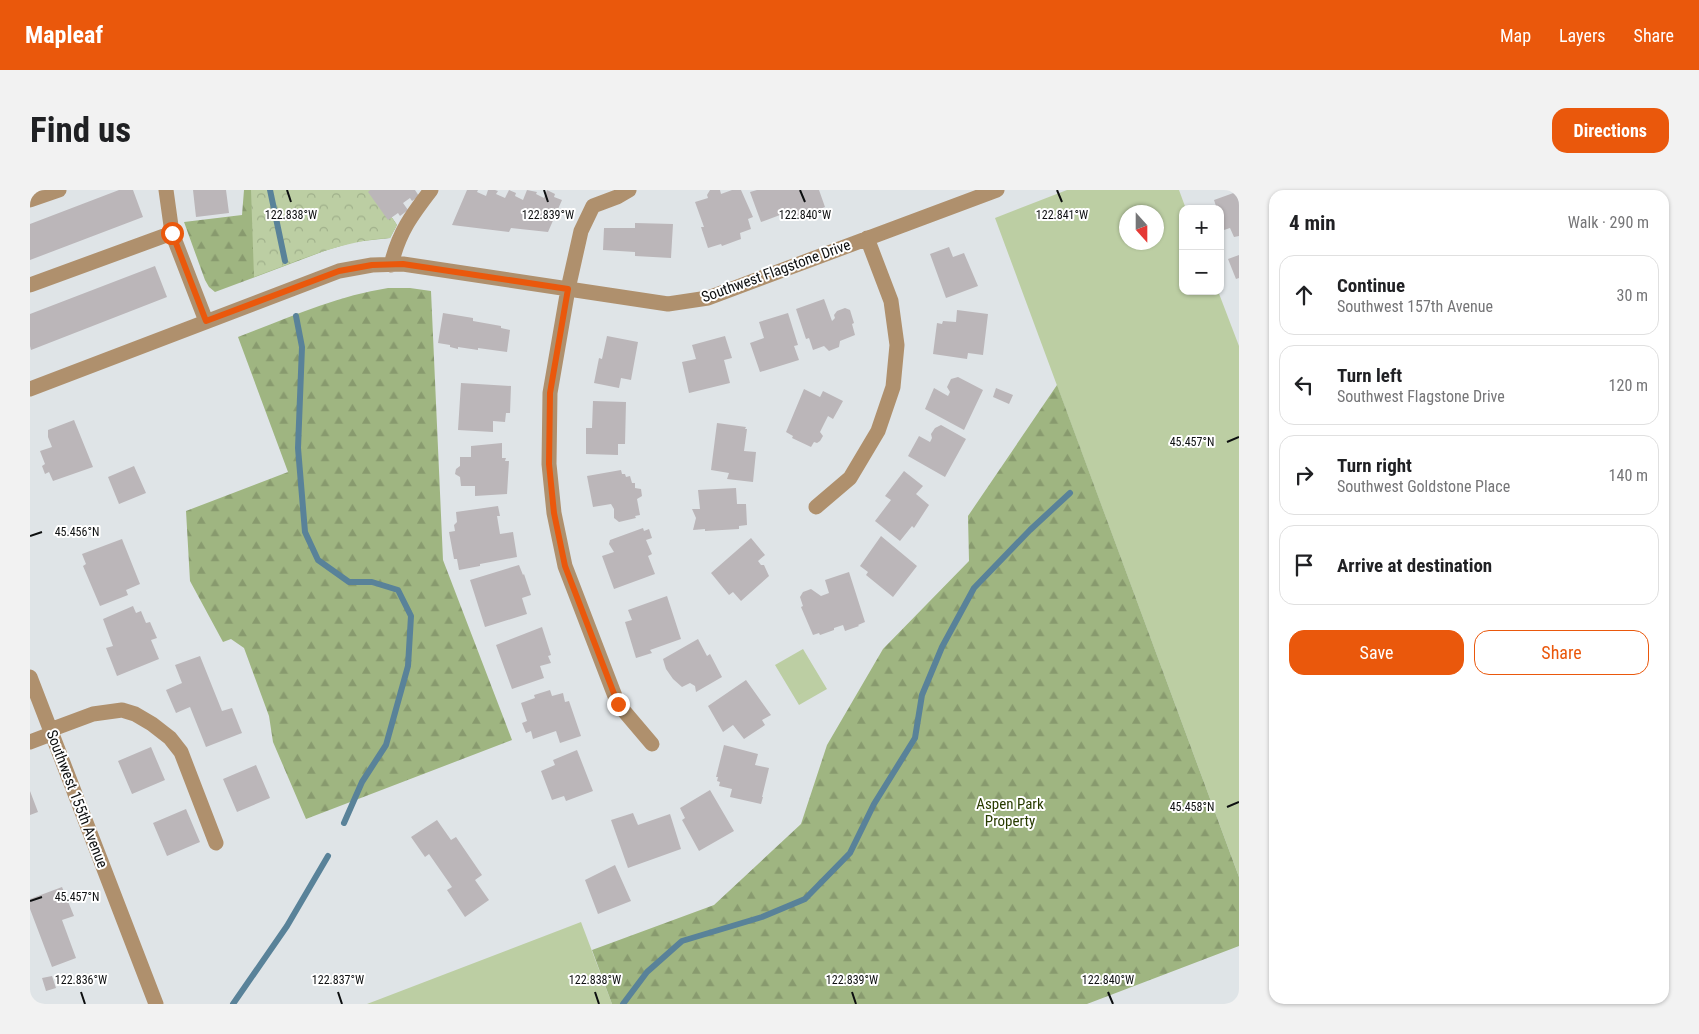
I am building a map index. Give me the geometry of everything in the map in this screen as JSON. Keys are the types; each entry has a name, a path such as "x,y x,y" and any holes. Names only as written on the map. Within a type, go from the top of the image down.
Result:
{"street":[{"path":"30,200 59,190"},
{"path":"166,190 172,233 206,321"},
{"path":"391,264 396,246 407,221 431,190"},
{"path":"629,190 617,197 593,206 581,231 568,289 550,393 549,464 554,513 565,566 618,704 652,744"},
{"name":"Southwest Flagstone Drive","path":"30,388 339,271 372,265 403,264 668,304 708,298 997,190"},
{"path":"30,285 172,233"},
{"path":"816,508 850,478 878,431 893,387 897,345 891,301 867,238"},
{"name":"Southwest 155th Avenue","path":"30,677 156,1004"},
{"path":"30,742 93,714 122,710 135,714 170,738 181,752 216,843"}],"green space":[{"path":"244,190 373,190 397,225 390,238 354,242 327,250 215,292 205,280 184,222 242,215"},
{"path":"251,190 373,190 397,225 390,238 338,247 254,277"},
{"path":"1067,190 1179,190 1185,205 1179,205 1179,295 1220,295 1239,346 1239,877 995,218"},
{"path":"388,288 410,288 431,291 443,560 512,740 306,819 273,742 269,716 244,648 231,639 223,642 190,581 186,511 288,472 238,337 330,302"},
{"name":"Aspen Park Property","path":"1057,385 1239,877 1239,946 1087,1004 612,1004 592,950 714,905 801,824 827,745 883,649 969,561 968,516"},
{"path":"803,649 827,689 799,705 775,665"},
{"path":"581,922 612,1004 367,1004"}],"building":[{"path":"119,190 133,190 143,217 30,260 30,224"},
{"path":"193,190 226,190 229,213 196,217"},
{"path":"370,190 415,190 419,196 412,201 410,198 403,203 408,210 400,216 398,213 388,220 368,192"},
{"path":"467,190 478,190 477,192 486,196 488,190 495,190 498,191 496,194 505,198 509,190 516,193 515,196 523,200 527,190 537,192 536,194 544,198 547,190 555,194 554,197 562,200 548,232 511,228 509,232 452,225"},
{"path":"710,190 720,190 721,194 732,190 741,190 753,217 748,219 751,229 740,233 741,239 722,246 721,244 708,248 701,227 704,227 695,202 708,198 707,195"},
{"path":"757,190 819,190 825,207 791,220 788,212 761,222 750,192"},
{"path":"1239,191 1239,236 1234,237 1230,228 1224,230 1224,205 1216,205 1214,200"},
{"path":"635,223 673,224 671,258 635,256 635,252 603,250 604,228 635,228"},
{"path":"949,247 953,257 964,253 978,286 946,298 930,254"},
{"path":"1239,255 1239,278 1236,279 1228,259"},
{"path":"155,266 167,297 31,350 30,314"},
{"path":"824,299 832,321 837,311 845,308 850,310 854,323 852,324 855,335 840,341 839,347 829,351 824,346 813,350 809,338 806,339 796,309"},
{"path":"957,310 988,314 983,355 968,353 967,359 933,354 937,323 942,324 943,321 956,322"},
{"path":"443,313 473,318 473,321 501,326 501,328 510,330 507,352 478,348 478,350 458,347 458,349 450,347 450,345 438,343"},
{"path":"788,313 798,345 794,346 799,360 760,372 750,343 764,338 759,322"},
{"path":"607,336 638,342 631,380 621,378 619,388 594,383 599,358 602,359"},
{"path":"725,336 732,358 724,360 730,383 689,393 682,362 696,359 692,345"},
{"path":"958,377 983,390 964,430 925,409 934,388 948,396 950,392 947,387 951,379"},
{"path":"461,383 511,386 510,413 506,413 505,422 493,421 493,432 458,430"},
{"path":"996,388 1013,395 1009,404 993,397"},
{"path":"804,389 820,397 823,391 843,401 833,419 828,416 820,432 823,436 820,441 814,442 811,447 792,438 793,436 786,432"},
{"path":"593,401 626,402 625,444 618,444 618,455 586,454 586,428 592,428"},
{"path":"74,420 93,467 53,481 49,472 45,474 42,466 45,464 40,451 52,447 48,437 48,430"},
{"path":"717,423 746,427 744,451 756,452 753,482 727,479 729,473 711,470"},
{"path":"941,425 966,439 945,477 908,456 919,436 930,442 931,434 935,428"},
{"path":"502,443 502,458 506,458 505,461 509,461 507,494 475,496 475,486 461,486 460,477 455,474 456,469 460,466 460,457 471,457 471,446"},
{"path":"134,466 146,493 119,504 108,477"},
{"path":"621,470 622,474 625,474 626,477 630,476 632,483 635,483 635,488 641,489 642,496 637,499 640,515 635,516 636,518 619,522 614,518 614,509 611,504 593,507 587,476"},
{"path":"904,471 923,486 916,494 929,505 914,528 912,526 900,541 875,521 891,500 885,496"},
{"path":"736,488 737,504 746,504 747,525 739,526 739,529 693,530 696,518 692,509 700,509 698,490"},
{"path":"498,506 500,516 497,516 500,534 513,532 517,557 459,570 457,559 454,559 449,532 455,531 454,525 457,522 456,512"},
{"path":"643,528 644,531 649,529 652,538 646,540 652,554 648,556 655,574 614,589 602,556 614,552 609,544 610,540"},
{"path":"881,536 917,566 893,597 866,575 868,572 860,566"},
{"path":"751,538 765,555 758,561 761,565 764,565 769,576 741,601 733,592 729,595 711,573"},
{"path":"122,539 140,584 126,590 128,595 100,606 83,566 86,564 82,554"},
{"path":"519,565 531,595 522,598 527,614 485,627 470,580"},
{"path":"849,572 865,622 845,631 843,625 820,635 819,633 813,635 801,607 803,606 800,597 803,592 811,589 821,596 829,593 825,580"},
{"path":"667,596 681,639 650,650 652,653 636,658 625,622 632,620 628,610"},
{"path":"133,606 136,613 141,611 146,623 150,622 157,638 151,640 159,659 117,676 106,648 113,646 103,619"},
{"path":"542,627 551,655 548,656 551,663 540,666 544,678 512,689 496,645"},
{"path":"698,639 707,656 710,654 722,677 696,692 695,686 690,683 682,687 673,679 666,669 663,659"},
{"path":"200,656 222,711 232,708 242,733 206,747 190,707 176,713 166,690 182,683 175,665"},
{"path":"746,680 771,715 762,720 765,725 744,739 733,725 723,732 708,706"},
{"path":"550,690 552,696 563,693 565,702 569,701 581,736 560,743 556,731 533,739 531,731 526,733 522,723 527,721 521,703 535,698 534,695"},
{"path":"724,745 758,754 755,765 769,768 761,804 730,797 732,789 719,786 720,782 717,781 718,777 716,777"},
{"path":"151,747 165,780 132,794 118,761"},
{"path":"577,750 593,791 566,801 564,796 552,800 541,771 555,765 553,760"},
{"path":"256,765 270,798 237,812 223,779"},
{"path":"710,790 734,831 699,851 682,820 685,818 680,808"},
{"path":"30,791 38,812 30,815"},
{"path":"186,809 200,842 167,856 153,823"},
{"path":"633,813 638,825 670,814 681,849 628,868 611,820"},
{"path":"437,820 451,840 456,837 482,875 475,880 489,900 465,917 447,890 452,887 429,854 425,857 411,837"},
{"path":"615,865 631,901 598,914 585,880"},
{"path":"62,887 74,916 62,920 76,958 52,967 30,909 30,899"},
{"path":"52,976 56,988 46,991 42,978"}],"waterway":[{"path":"270,190 285,261"},
{"path":"296,316 302,347 298,448 305,532 318,560 349,582 372,582 398,590 411,616 408,666 386,745 362,782 344,823"},
{"path":"623,1004 647,972 682,941 762,917 805,899 850,853 874,804 915,738 922,695 942,647 974,588 1030,530 1070,493"},
{"path":"233,1004 287,926 328,856"}],"route":[{"path":"172,233 206,321 339,271 372,265 403,264 568,289 550,393 549,464 554,513 565,566 618,704"}]}
